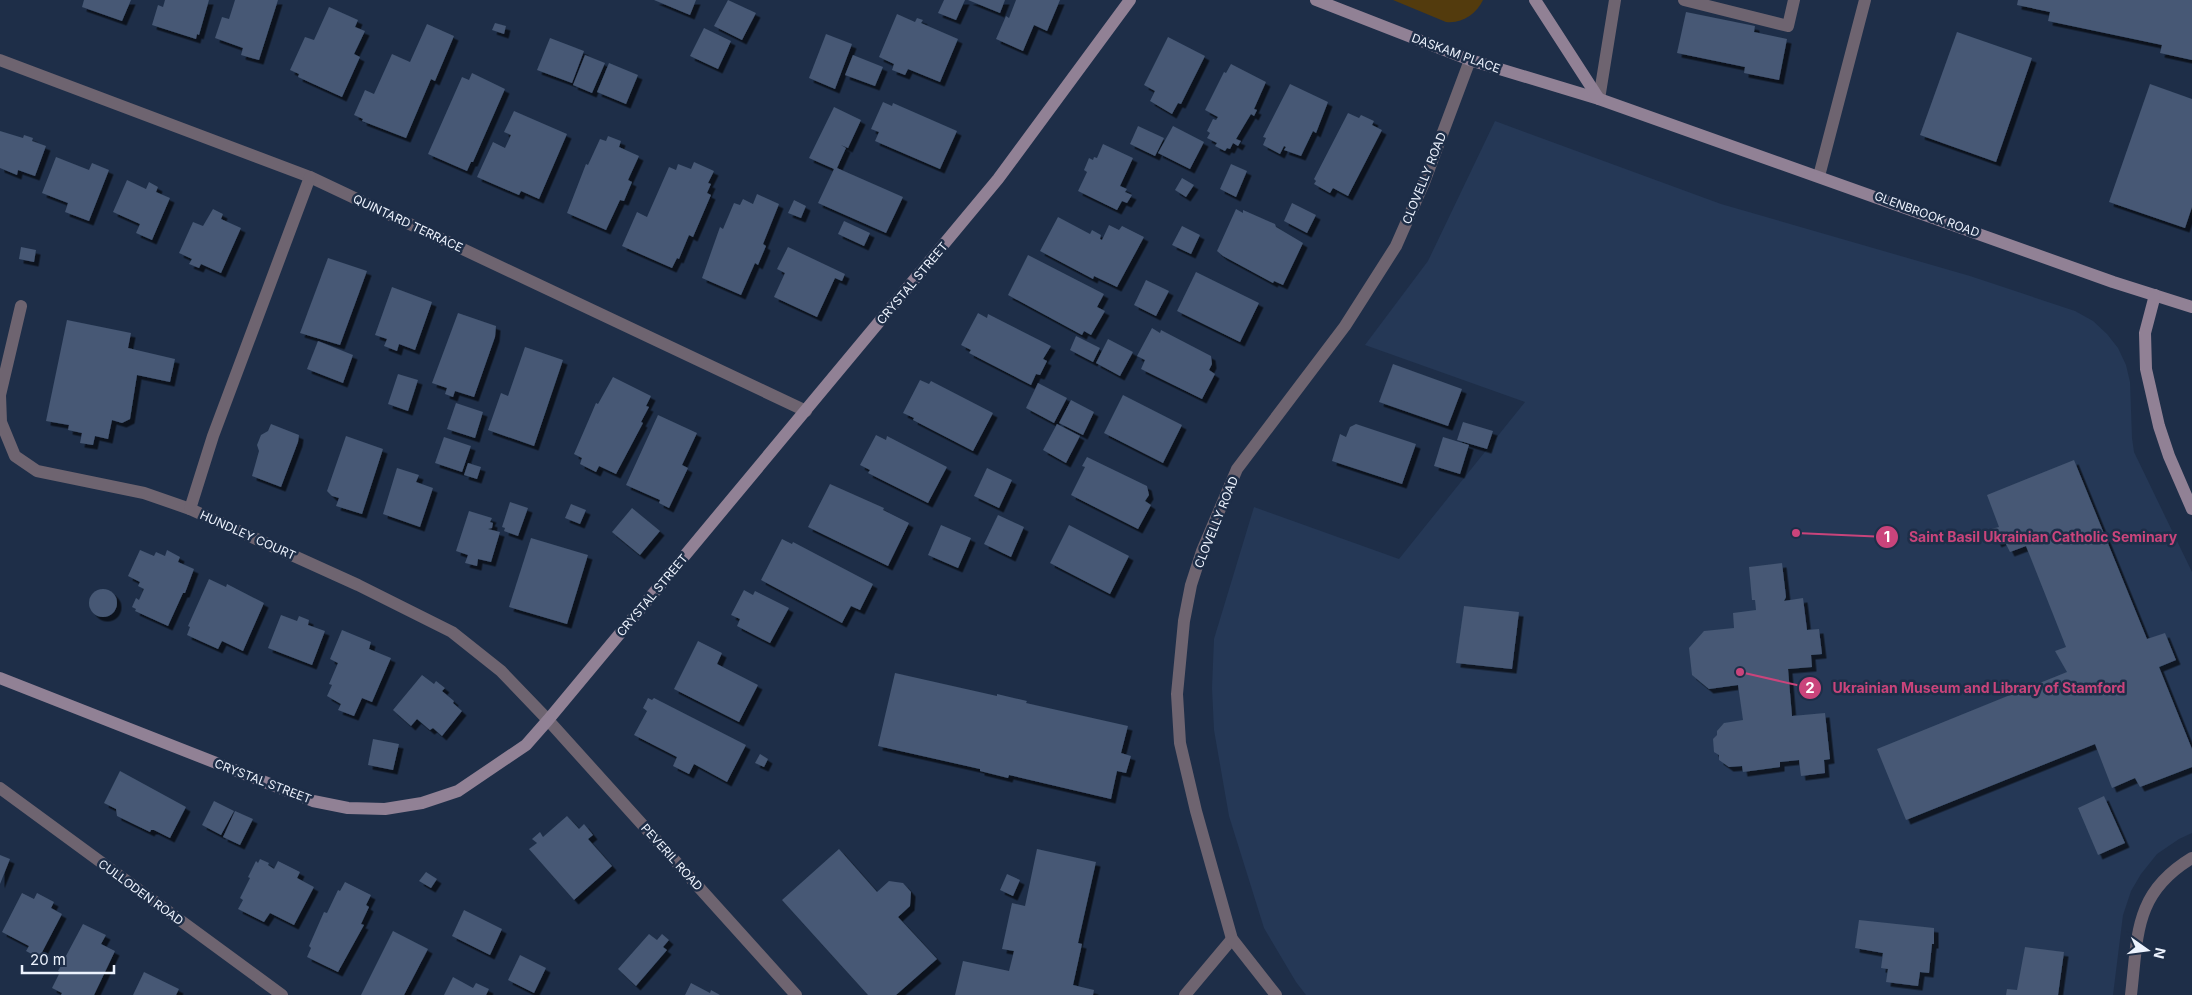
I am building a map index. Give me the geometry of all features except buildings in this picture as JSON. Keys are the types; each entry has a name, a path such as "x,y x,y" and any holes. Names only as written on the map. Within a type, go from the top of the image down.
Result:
{"street":[{"name":"CRYSTAL STREET","path":"0,678 313,801 348,808 385,809 422,803 458,791 526,745 548,720 998,179 1130,0"},
{"name":"DASKAM PLACE","path":"1316,0 1470,60 1599,99"},
{"path":"1599,99 1615,0"},
{"path":"1684,0 1788,26 1794,0"},
{"path":"1819,176 1865,0"},
{"path":"1537,2 1599,99"},
{"name":"QUINTARD TERRACE","path":"0,60 310,177 806,411"},
{"name":"CLOVELLY ROAD","path":"1276,995 1232,940 1196,811 1180,743 1177,694 1184,621 1191,585 1202,551 1237,469 1345,326 1396,246 1425,180 1470,60"},
{"name":"GLENBROOK ROAD","path":"1599,99 2192,308"},
{"name":"HUNDLEY COURT","path":"310,177 213,436 190,509 358,585 452,632 501,671 548,720"},
{"path":"2155,295 2145,333 2146,369 2159,426 2169,456 2192,509"},
{"path":"21,306 0,395 1,422 15,456 37,471 144,493 190,509"},
{"name":"PEVERIL ROAD","path":"548,720 796,995"},
{"name":"CULLODEN ROAD","path":"0,788 282,995"},
{"path":"2131,995 2139,928 2149,899 2165,878 2192,858"},
{"path":"1185,995 1232,940"}],"shaded area":[{"path":"1393,0 1483,0 1477,10 1463,20 1446,22"},
{"path":"1495,121 1721,204 1970,276 2075,311 2093,321 2118,348 2126,365 2130,382 2134,452 2192,572 2192,833 2179,839 2157,854 2141,874 2131,891 2123,915 2113,995 1306,995 1296,982 1264,928 1229,816 1214,730 1212,688 1214,639 1254,507 1399,559 1525,402 1365,345 1428,261"}],"place":[{"name":"Saint Basil Ukrainian Catholic Seminary","path":"1796,533"},
{"name":"Ukrainian Museum and Library of Stamford","path":"1740,672"}]}
